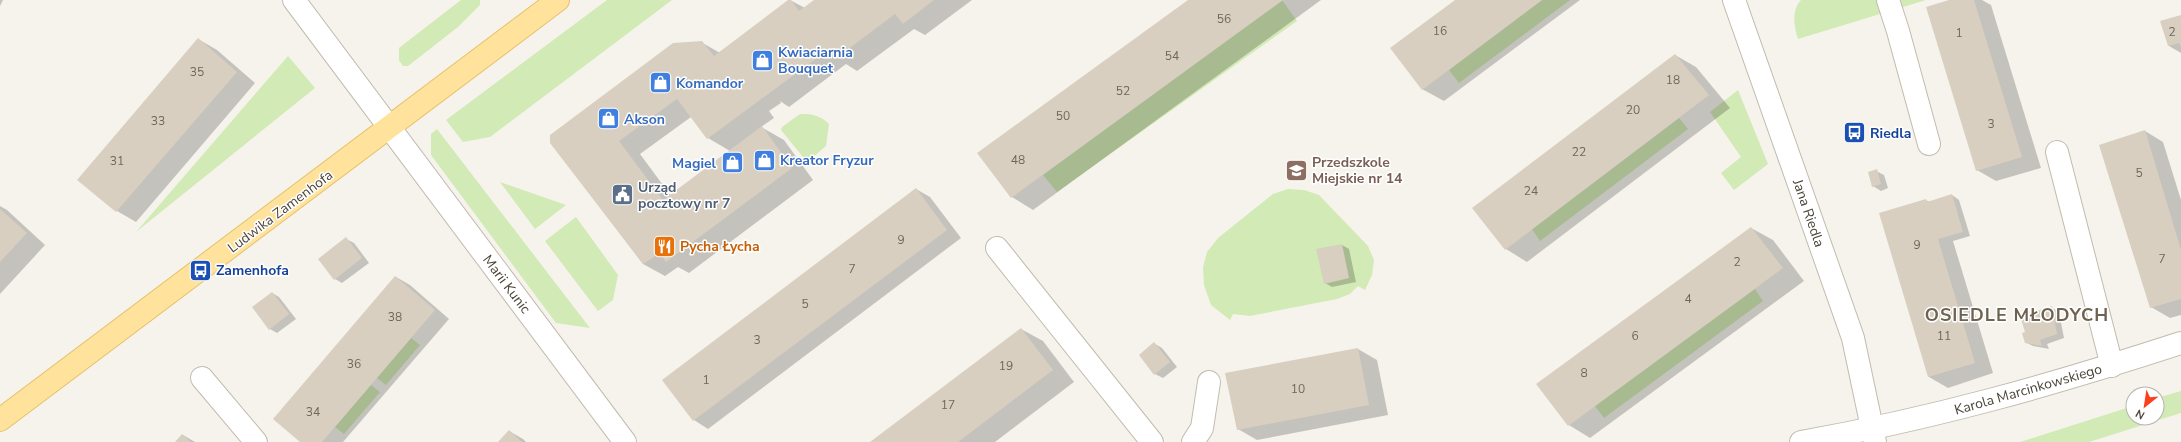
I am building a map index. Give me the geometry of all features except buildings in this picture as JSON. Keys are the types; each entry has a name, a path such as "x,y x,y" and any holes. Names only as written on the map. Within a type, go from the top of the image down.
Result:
{"main road":[{"name":"Ludwika Zamenhofa","path":"0,420 558,0"}],"street":[{"name":"Marii Kunic","path":"294,0 625,442"},
{"name":"Jana Riedla","path":"1734,0 1853,338 1874,436"},
{"path":"1888,0 1929,144"},
{"path":"2057,152 2112,366"},
{"path":"997,248 1152,442"},
{"name":"Karola Marcinkowskiego","path":"1801,442 1874,436 1944,413 2112,366 2181,343"},
{"path":"202,378 256,442"},
{"path":"1193,442 1202,428 1209,382"}],"green space":[{"path":"461,0 480,0 480,5 458,27 408,66 403,66 399,60 399,48"},
{"path":"607,0 672,0 490,137 463,142 446,120"},
{"path":"1282,0 1297,21 1057,192 1043,175"},
{"path":"1542,0 1570,0 1459,83 1449,70"},
{"path":"1801,0 1926,0 1798,39 1794,19 1796,9"},
{"path":"288,56 315,88 136,232"},
{"path":"1738,90 1768,164 1734,190 1721,173 1741,157 1710,112"},
{"path":"800,114 816,116 829,124 826,146 807,162 781,130 782,127"},
{"path":"1679,118 1688,129 1540,241 1532,229"},
{"path":"437,129 590,328 556,323 431,155 431,134"},
{"path":"500,182 566,205 535,229"},
{"path":"1288,189 1304,190 1319,195 1368,246 1374,260 1372,275 1365,290 1358,286 1350,294 1337,299 1250,316 1233,314 1230,320 1211,305 1204,285 1203,267 1207,252 1218,238 1273,194"},
{"path":"576,217 618,275 613,300 598,311 545,241"},
{"path":"1755,289 1763,301 1604,418 1595,406"},
{"path":"411,338 420,345 386,385 377,378"},
{"path":"371,385 380,392 344,434 335,427"},
{"path":"2181,391 2181,413 2165,418 2165,396"},
{"path":"2125,409 2125,426 2140,426 2089,442 2020,442"}],"place":[{"name":"Kwiaciarnia Bouquet","path":"762,60"},
{"name":"Komandor","path":"660,83"},
{"name":"Akson","path":"608,119"},
{"name":"Riedla","path":"1854,133"},
{"name":"Kreator Fryzur","path":"765,160"},
{"name":"Magiel","path":"732,163"},
{"name":"Przedszkole Miejskie nr 14","path":"1297,170"},
{"name":"Urząd pocztowy nr 7","path":"622,195"},
{"name":"Pycha Łycha","path":"664,246"},
{"name":"Zamenhofa","path":"201,270"}],"district":[{"name":"OSIEDLE MŁODYCH","path":"2017,315"}]}
